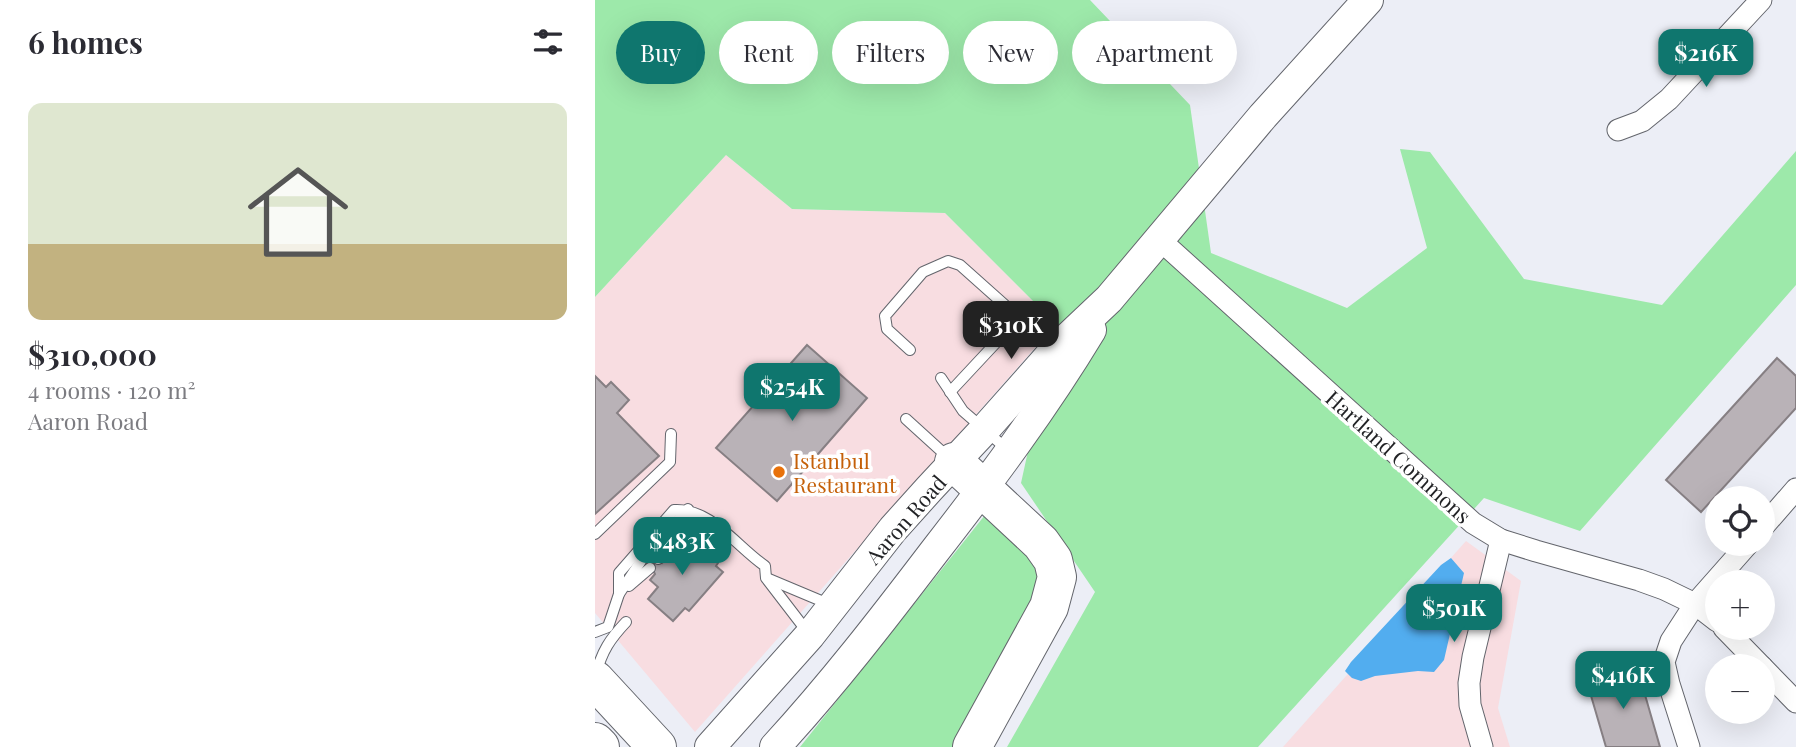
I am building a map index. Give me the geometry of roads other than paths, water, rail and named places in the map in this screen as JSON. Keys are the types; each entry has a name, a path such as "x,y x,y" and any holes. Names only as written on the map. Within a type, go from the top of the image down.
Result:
{"highway":[{"path":"954,462 1048,551 1057,577 1049,607 972,747"},
{"path":"595,678 657,747"},
{"path":"595,742 600,747"}],"street":[{"name":"Aaron Road","path":"710,747 810,635 893,529 985,429 1063,357 1263,116 1368,0"},
{"path":"1618,130 1642,121 1669,99 1761,0"},
{"name":"Hartland Commons","path":"1160,240 1473,523 1501,540 1639,580 1695,604 1705,612"},
{"name":"Aaron Road","path":"775,747 867,639 1011,452 1063,357"},
{"path":"1775,513 1796,489"},
{"path":"1482,747 1470,705 1469,683 1501,540"},
{"path":"1689,747 1664,662 1671,641 1695,604 1737,556"},
{"path":"1736,640 1749,654"},
{"path":"1775,680 1796,702"}],"lane":[{"path":"910,350 887,329 885,316 923,272 948,261 960,265 1063,357"},
{"path":"950,391 1019,318"},
{"path":"941,378 963,411 1011,452"},
{"path":"905,419 954,462"},
{"path":"595,534 670,462 671,434"},
{"path":"649,551 688,509"},
{"path":"659,559 684,530 688,509"},
{"path":"595,632 608,626 619,594 619,573 674,510 688,509 715,524 765,566 766,578 810,635"},
{"path":"619,594 646,564"},
{"path":"766,578 832,606"},
{"path":"595,678 600,658 610,638 626,622"}],"water":[{"path":"1451,558 1464,573 1444,660 1434,672 1375,676 1361,681 1352,678 1345,671 1351,662 1441,565"}],"place":[{"name":"Istanbul Restaurant","path":"779,472"}]}
